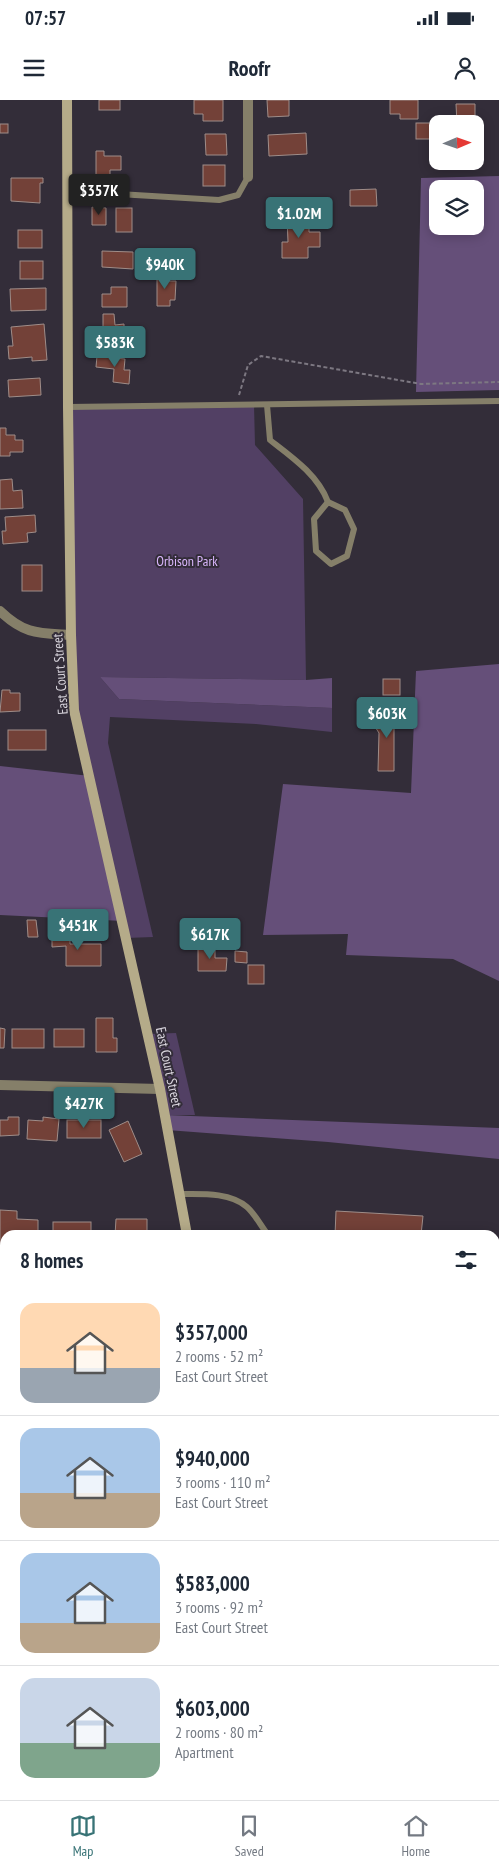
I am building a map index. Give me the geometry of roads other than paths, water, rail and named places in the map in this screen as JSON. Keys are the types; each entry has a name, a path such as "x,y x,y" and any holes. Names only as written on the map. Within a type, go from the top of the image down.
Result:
{"main road":[{"name":"East Court Street","path":"67,100 68,407 71,635 74,710 160,1089 186,1230"}],"street":[{"path":"248,100 248,177"},
{"path":"0,612 13,624 33,632 71,635"},
{"path":"0,1085 160,1089"}],"lane":[{"path":"68,191 219,200 238,195 248,177"},
{"path":"68,407 499,401"},
{"path":"267,405 270,440 297,460 324,490 328,502 345,510 354,529 348,556 331,564 316,551 314,519 328,502"},
{"path":"180,1194 208,1194 236,1200 248,1207 264,1230"}],"park label":[{"name":"Orbison Park","path":"187,561"}]}
